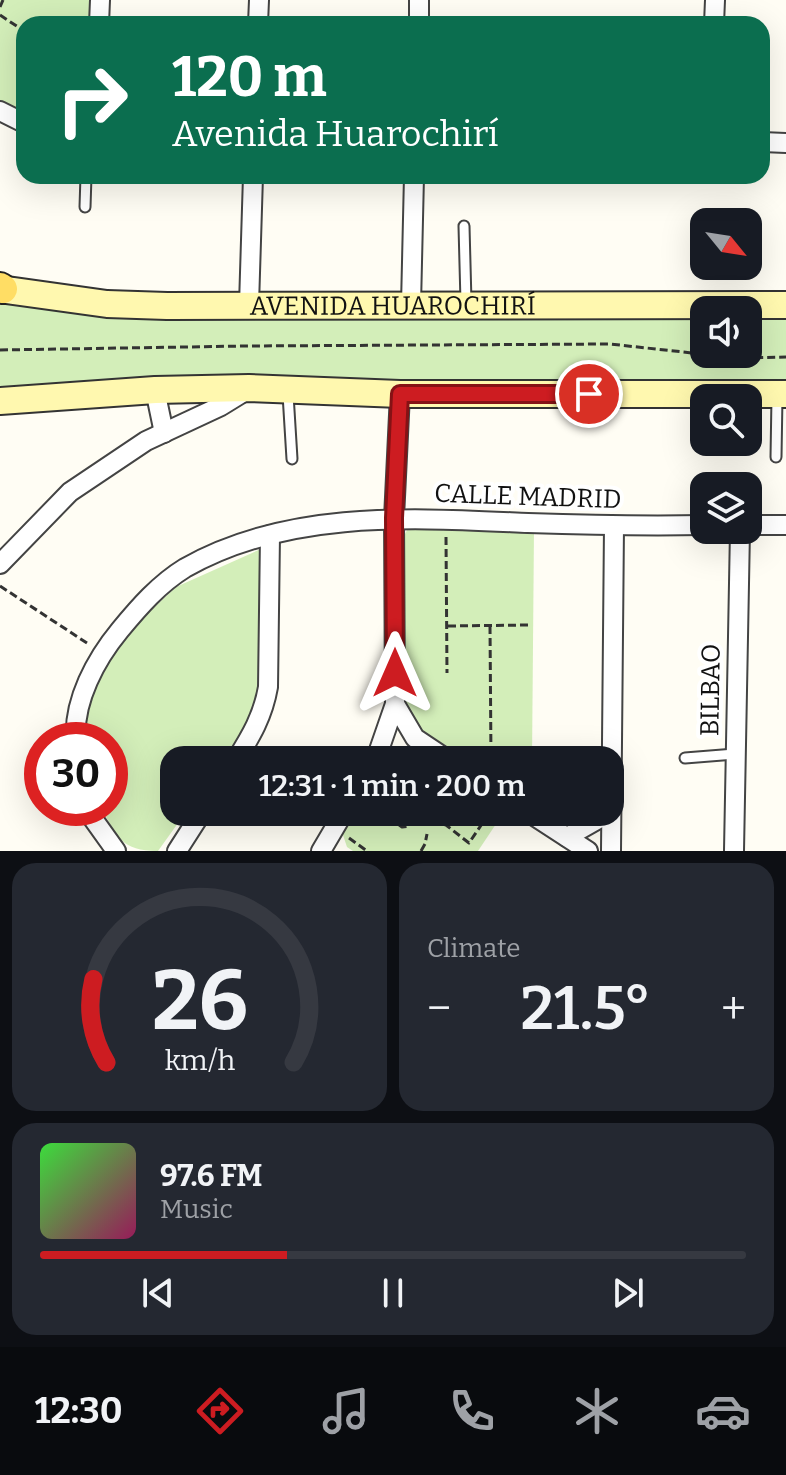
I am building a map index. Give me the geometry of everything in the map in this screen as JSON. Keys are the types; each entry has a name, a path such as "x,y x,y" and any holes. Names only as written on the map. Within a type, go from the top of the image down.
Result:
{"main road":[{"name":"AVENIDA HUAROCHIRÍ","path":"1,288 107,304 786,305"},
{"path":"0,401 155,390 249,388 400,394 782,394"}],"street":[{"path":"249,305 253,184"},
{"path":"411,305 414,184"},
{"path":"0,564 70,492 146,441 221,406 249,388"},
{"path":"155,390 164,433"},
{"path":"380,746 395,704 394,518 400,394"},
{"name":"CALLE MADRID","path":"77,722 85,686 110,642 147,597 184,569 229,547 301,528 394,518 614,526 690,525"},
{"path":"762,525 786,525"},
{"path":"612,746 614,526"},
{"path":"245,746 265,708 268,687 270,535"},
{"name":"BILBAO","path":"734,851 740,544"},
{"path":"395,704 415,738 427,746"},
{"path":"398,746 415,738"},
{"path":"98,826 116,851"},
{"path":"177,851 193,826"},
{"path":"550,826 588,851"},
{"path":"567,837 586,826"},
{"path":"611,826 611,851"}],"lane":[{"path":"85,207 86,184"},
{"path":"464,226 466,305"},
{"path":"288,390 292,459"},
{"path":"776,457 782,394"},
{"path":"685,758 735,754"}],"path":[{"path":"0,7 3,0"},
{"path":"0,350 610,344 738,358 786,357"},
{"path":"446,533 447,673"},
{"path":"0,586 103,654"},
{"path":"446,626 528,625"},
{"path":"490,626 491,746"},
{"path":"400,826 410,826"},
{"path":"447,826 469,843"},
{"path":"464,851 481,826"},
{"path":"421,851 427,834"},
{"path":"334,845 367,851"}],"green space":[{"path":"0,0 96,0 95,16 16,16 16,109 0,100"},
{"path":"0,300 138,318 690,318 690,368 762,368 762,318 786,318 786,380 50,391 0,395"},
{"path":"534,529 532,746 447,746 417,728 407,716 403,699 403,538 407,530"},
{"path":"263,548 256,714 233,746 160,746 160,826 176,826 158,851 146,850 128,845 112,826 128,826 128,722 86,722 87,710 100,673 135,625 176,587"},
{"path":"342,826 495,826 478,851 353,851 347,847"}],"route":[{"path":"395,673 394,518 400,394 589,394"}]}
